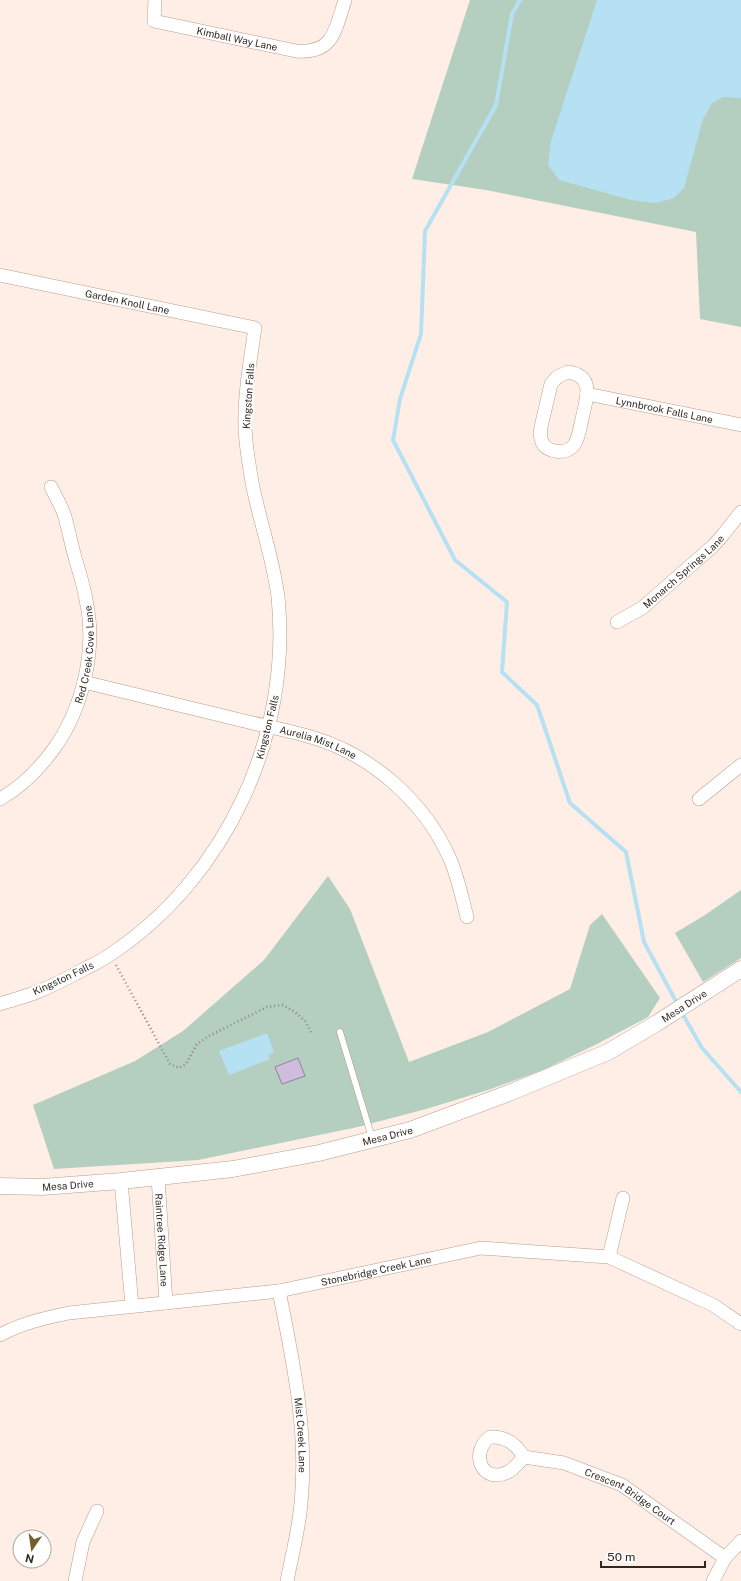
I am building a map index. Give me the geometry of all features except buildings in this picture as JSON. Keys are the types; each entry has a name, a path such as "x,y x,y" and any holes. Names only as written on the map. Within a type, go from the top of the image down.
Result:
{"street":[{"name":"Kimball Way Lane","path":"155,0 154,21 296,51 309,52 321,48 329,41 335,31 344,0"},
{"name":"Garden Knoll Lane","path":"0,275 255,328"},
{"name":"Kingston Falls","path":"0,1004 36,992 110,955 144,930 174,901 202,868 221,841 242,804 255,771 268,727 276,690 280,645 278,596 270,555 252,482 245,429 247,379 255,328"},
{"path":"574,373 584,379 588,394 574,445 565,451 559,452 548,449 542,442 540,433 553,380 562,374 574,373"},
{"name":"Lynnbrook Falls Lane","path":"588,394 741,424"},
{"name":"Red Creek Cove Lane","path":"0,799 12,792 42,765 64,735 77,707 84,682 89,652 87,601 64,516 52,487"},
{"name":"Monarch Springs Lane","path":"617,622 642,608 713,546 741,512"},
{"name":"Aurelia Mist Lane","path":"84,682 312,737 349,752 378,771 400,789 421,812 438,836 450,859 467,917"},
{"path":"699,799 741,765"},
{"name":"Mesa Drive","path":"0,1186 42,1187 121,1181 233,1169 319,1153 410,1130 510,1093 608,1052 657,1023 741,969"},
{"name":"Raintree Ridge Lane","path":"158,1177 166,1303"},
{"path":"121,1181 132,1306"},
{"path":"609,1257 623,1198"},
{"name":"Stonebridge Creek Lane","path":"0,1335 40,1319 69,1313 279,1291 481,1248 609,1257 713,1305 741,1324"},
{"name":"Mist Creek Lane","path":"279,1291 299,1391 303,1450 301,1503 287,1581"},
{"name":"Crescent Bridge Court","path":"524,1457 564,1463 622,1485 725,1558"},
{"path":"75,1581 83,1542 97,1511"},
{"path":"712,1581 725,1558 741,1541"}],"lane":[{"path":"340,1032 373,1140"}],"path":[{"path":"110,955 170,1064 179,1068 186,1064 197,1044 207,1037 267,1007 283,1005 295,1012 304,1021 312,1034"}],"green space":[{"path":"470,0 741,0 741,327 700,319 696,232 486,190 412,179"},
{"path":"328,876 350,909 409,1062 488,1032 570,989 590,925 602,914 660,998 648,1017 543,1070 488,1090 426,1109 358,1127 198,1160 54,1169 33,1105 135,1061 183,1031 264,960"},
{"path":"741,890 741,958 703,982 675,933 705,915"}],"water":[{"path":"597,0 741,0 741,98 723,97 712,103 703,119 684,188 674,198 655,203 631,200 559,180 548,165 551,141"},
{"path":"267,1033 274,1052 268,1055 270,1059 229,1075 219,1051"}],"waterway":[{"path":"520,0 512,14 496,105 425,231 421,334 400,399 393,440 455,560 507,602 502,672 537,705 570,803 626,852 644,942 678,1005"},
{"path":"681,1011 702,1048 741,1092"}]}
